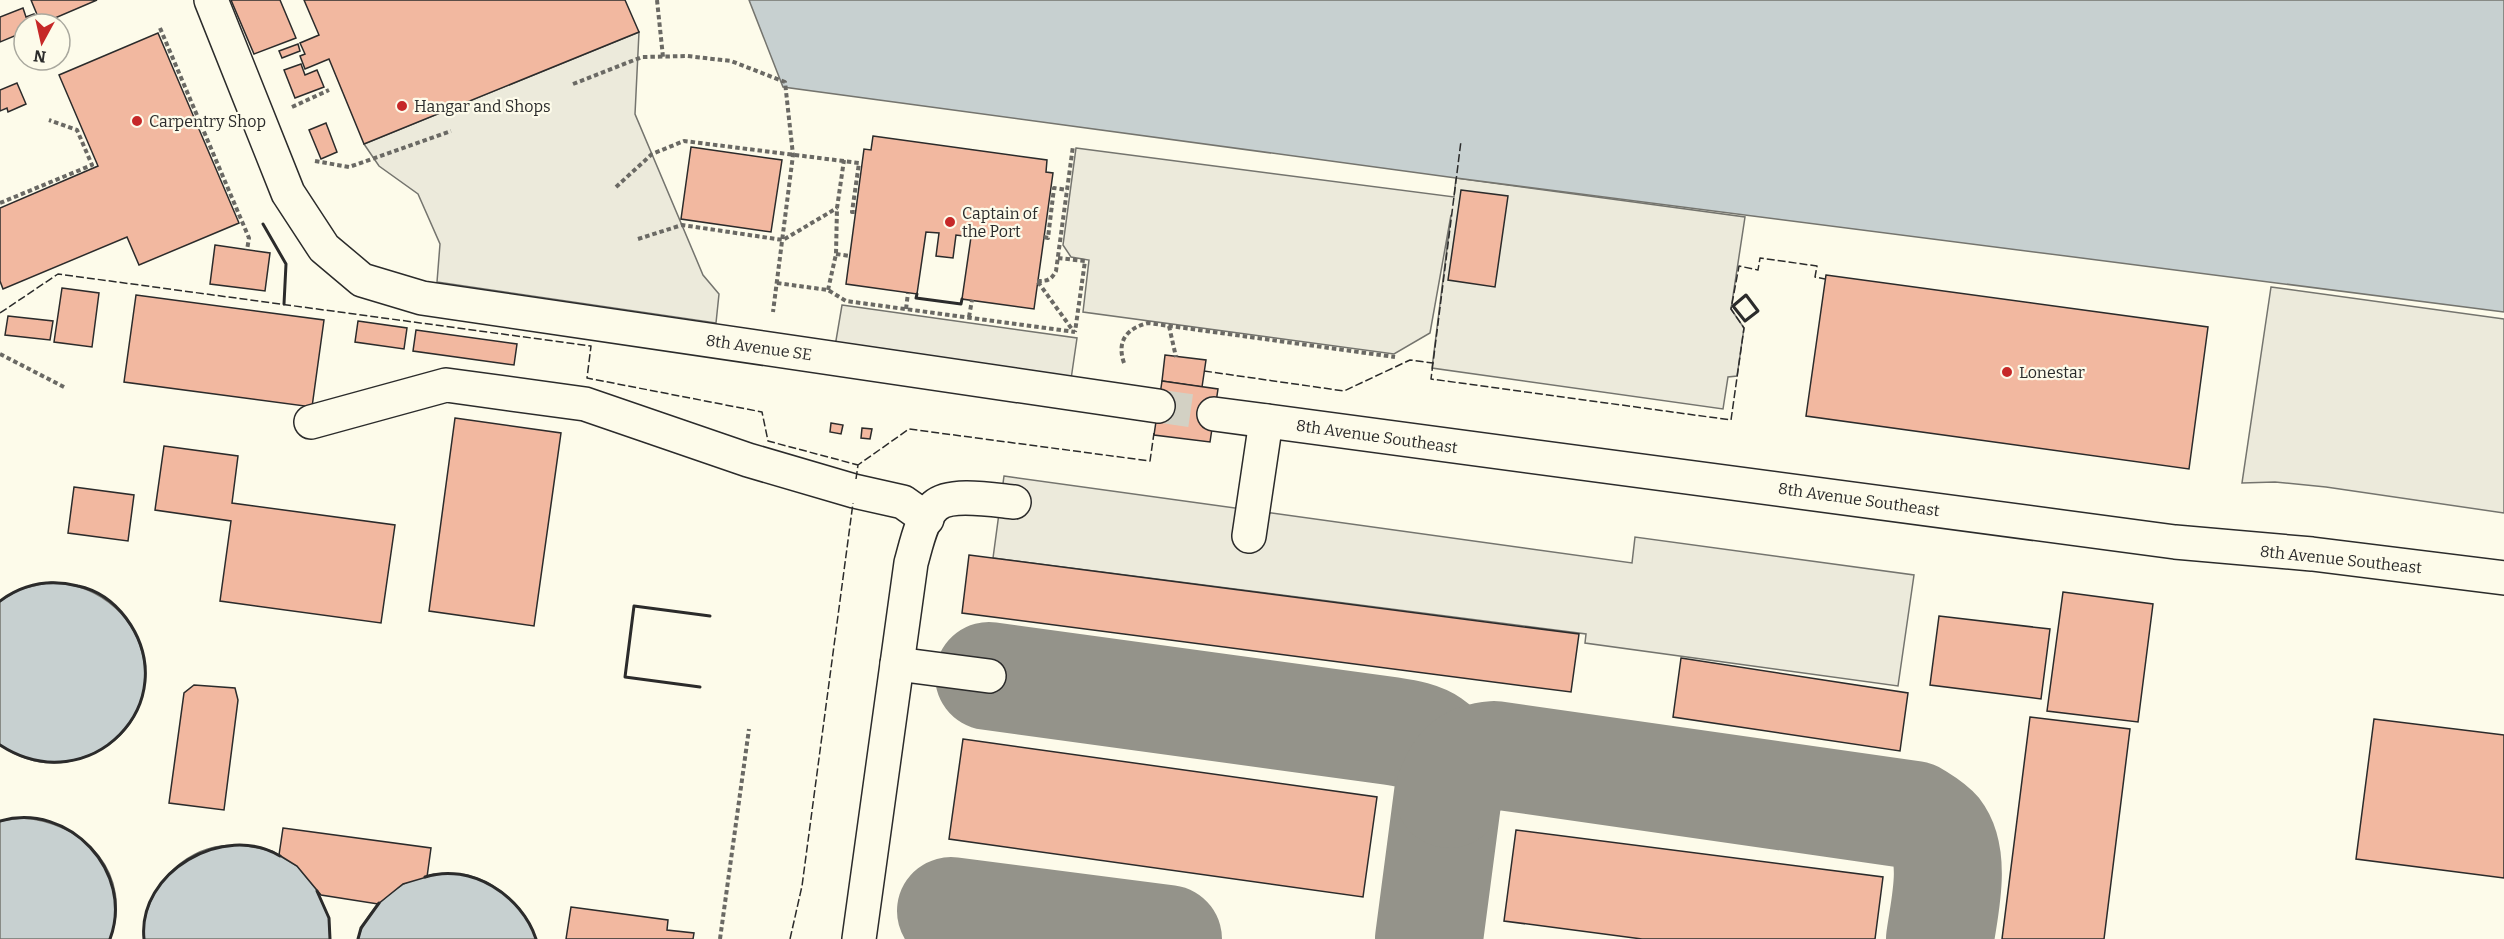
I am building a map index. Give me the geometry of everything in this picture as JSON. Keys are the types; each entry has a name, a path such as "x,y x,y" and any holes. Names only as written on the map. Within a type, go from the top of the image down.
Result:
{"street":[{"path":"211,0 271,149"},
{"name":"8th Avenue SE","path":"271,149 288,193 324,248 362,280 422,298 1158,406"},
{"path":"311,422 446,385 585,404 748,460 854,491 903,502 927,519"},
{"name":"8th Avenue Southeast","path":"1214,414 2163,540 2312,554 2504,578"},
{"path":"1249,536 1266,421"},
{"path":"859,939 911,563 920,529 935,506 961,497 1014,502"},
{"path":"897,664 989,676"}],"path":[{"path":"657,0 663,57"},
{"path":"160,28 249,238 247,249"},
{"path":"573,84 642,57 687,56 731,62 785,82 793,155 768,348"},
{"path":"0,203 92,165 78,130 48,120"},
{"path":"271,149 322,164 349,167 451,131"},
{"path":"616,187 652,154 684,141 859,163 852,212 855,212"},
{"path":"1072,146 1056,271 1047,282 1037,282 1075,332"},
{"path":"828,290 836,254 837,208 844,160"},
{"path":"1044,237 1048,238 1054,188 1067,190"},
{"path":"638,239 682,225 783,240 837,208"},
{"path":"836,254 850,256"},
{"path":"1058,258 1085,261 1075,332"},
{"path":"777,283 828,290 846,301 1075,332"},
{"path":"906,309 908,293"},
{"path":"969,317 972,300"},
{"path":"1130,369 1125,365 1121,354 1123,340 1134,327 1148,322 1395,357"},
{"path":"1170,326 1176,357"},
{"path":"0,354 66,387"},
{"path":"720,939 749,729"}],"shaded area":[{"path":"749,0 2504,0 2504,312 1456,178 783,87"},
{"path":"639,32 635,114 703,275 719,294 716,323 437,282 440,244 418,194 379,166 364,144"},
{"path":"1076,148 1454,197 1456,178 1745,217 1731,309 1744,328 1737,376 1728,377 1723,409 1432,368 1451,215 1430,333 1394,354 1083,312 1089,260 1071,257 1063,245"},
{"path":"2271,287 2504,319 2504,513 2326,487 2275,482 2242,483"},
{"path":"842,305 1077,338 1069,393 833,358"},
{"path":"1004,476 1632,563 1635,537 1914,575 1898,686 1585,643 1586,634 993,558"},
{"path":"51,582 88,590 116,609 135,633 144,662 143,692 132,720 110,743 78,759 57,763 28,759 0,745 0,601 20,589"},
{"path":"21,818 44,821 65,829 84,841 98,856 109,873 115,894 116,916 110,939 0,939 0,821"},
{"path":"243,845 272,851 297,866 316,889 329,918 330,939 144,939 144,924 154,894 174,869 187,859 218,846"},
{"path":"434,874 467,875 490,884 510,898 518,907 526,917 536,939 358,939 369,915 388,895 406,883"}],"building":[{"path":"31,0 97,0 69,12 36,12"},
{"path":"231,0 280,0 296,38 254,54"},
{"name":"Hangar and Shops","path":"304,0 625,0 639,32 364,144 329,59 305,69 300,56 305,54 300,43 319,35"},
{"path":"23,8 24,12 13,12"},
{"path":"12,12 12,37 0,42 0,17"},
{"name":"Carpentry Shop","path":"158,33 239,223 139,265 127,237 3,289 0,281 0,208 98,166 59,75 72,72 72,69"},
{"path":"298,44 300,51 282,58 279,51"},
{"path":"301,64 305,75 317,70 324,87 295,98 284,70"},
{"path":"17,83 26,104 8,112 7,108 0,111 0,90"},
{"path":"326,123 337,152 321,159 309,130"},
{"name":"Captain of the Port","path":"873,136 1047,160 1046,172 1053,173 1034,309 962,299 971,237 956,235 953,258 936,256 939,233 926,232 917,294 846,284 864,149 871,150"},
{"path":"691,147 782,160 771,232 681,219"},
{"path":"1461,190 1508,196 1495,287 1448,280"},
{"path":"215,245 270,253 265,291 210,284"},
{"name":"Lonestar","path":"1826,275 2208,327 2189,469 1806,416"},
{"path":"62,288 99,293 92,347 54,342"},
{"path":"136,295 324,320 312,407 124,382"},
{"path":"8,316 53,321 50,340 5,335"},
{"path":"358,321 407,328 404,349 355,342"},
{"path":"416,330 517,344 514,365 413,351"},
{"path":"1165,355 1206,360 1202,387 1162,381"},
{"path":"1162,381 1218,389 1210,442 1154,435"},
{"path":"455,418 561,433 534,626 429,611"},
{"path":"831,423 843,425 841,434 830,432"},
{"path":"862,428 872,429 870,439 861,438"},
{"path":"164,446 238,456 232,503 395,525 381,623 220,601 231,521 155,510"},
{"path":"74,487 134,495 128,541 68,533"},
{"path":"969,555 1579,634 1571,692 962,613"},
{"path":"2063,592 2153,604 2138,722 2047,711"},
{"path":"1939,616 2050,629 2041,699 1930,685"},
{"path":"1681,658 1908,693 1900,751 1673,717"},
{"path":"194,685 235,688 238,700 224,810 169,803 184,693"},
{"path":"2030,717 2130,729 2104,939 2002,939"},
{"path":"2374,719 2504,735 2504,878 2356,859"},
{"path":"963,739 1377,797 1363,897 949,839"},
{"path":"283,828 431,848 427,877 403,884 378,904 321,895 297,866 279,855"},
{"path":"1516,830 1883,877 1875,939 1642,939 1504,921"},
{"path":"571,907 668,920 667,930 694,933 693,939 566,939"}],"taxiway":[{"path":"989,676 1391,731 1413,735 1431,743 1443,757 1450,779 1429,939"},
{"path":"1449,794 1455,778 1464,766 1485,756 1494,755 1914,815 1937,832 1946,855 1948,884 1940,939"},
{"path":"951,911 1168,939"}],"tunnel":[{"path":"1158,406 1214,414"}],"fence":[{"path":"1204,371 1344,391 1410,360 1433,363 1461,141"},
{"path":"1433,363 1431,379 1731,420 1744,328 1731,309 1739,266 1758,270 1760,258 1817,266 1815,277 1825,279"},
{"path":"0,313 58,274 591,346 587,378 762,412 768,441 858,465"},
{"path":"856,479 858,465 909,429 1150,461 1154,433"},
{"path":"790,939 802,886 853,503"}],"wall":[{"path":"263,224 286,264 284,304"},
{"path":"917,294 916,298 961,304 962,299"},
{"path":"1746,295 1758,311 1745,321 1733,306 1746,295"},
{"path":"0,601 18,590 47,583 78,586 98,594 111,602 126,618 142,650 145,681 137,710 120,735 95,752 66,761 34,760 0,745"},
{"path":"700,687 625,677 634,606 710,616"},
{"path":"0,821 26,818 50,822 72,832 90,847 104,867 113,889 115,914 110,939"},
{"path":"144,939 146,915 154,893 169,874 188,860 211,850 234,845 258,847 280,856"},
{"path":"425,877 460,874 492,886 519,909 536,939"},
{"path":"317,891 329,918 330,939"},
{"path":"358,939 361,928 379,903"}],"place":[{"name":"Hangar and Shops","path":"402,106"},
{"name":"Carpentry Shop","path":"137,121"},
{"name":"Captain of the Port","path":"950,222"},
{"name":"Lonestar","path":"2007,372"}]}
